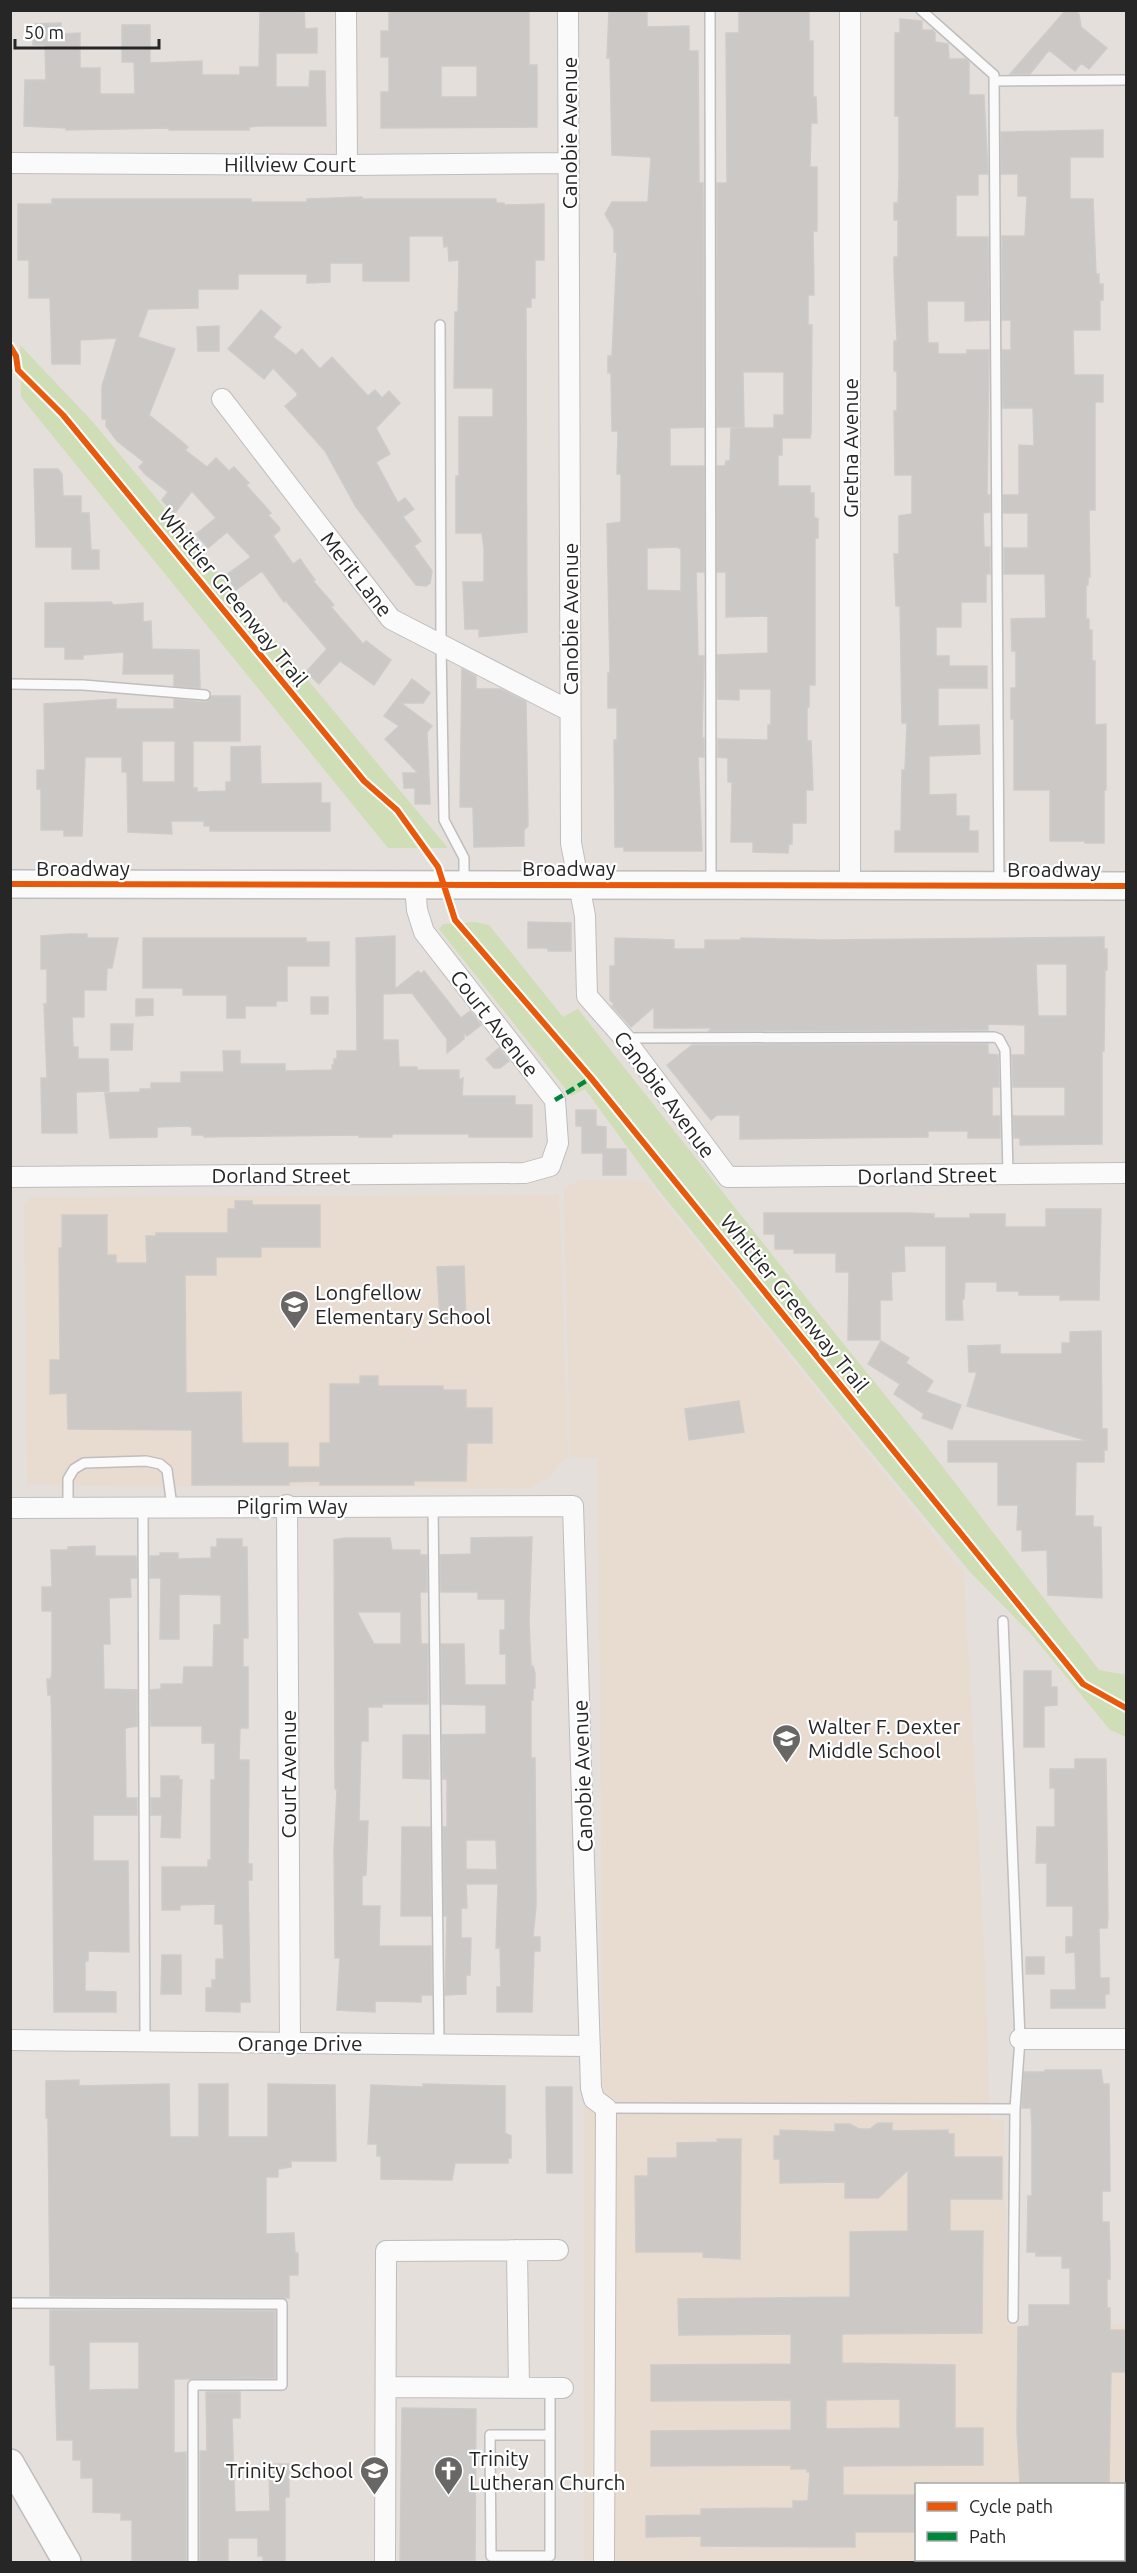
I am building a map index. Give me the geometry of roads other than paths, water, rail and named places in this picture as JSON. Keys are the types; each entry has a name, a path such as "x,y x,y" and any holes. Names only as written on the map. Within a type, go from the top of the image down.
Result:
{"street":[{"path":"346,10 347,165"},
{"name":"Canobie Avenue","path":"568,10 571,843 585,916 588,996 624,1038 728,1177"},
{"name":"Gretna Avenue","path":"849,885 850,10"},
{"name":"Hillview Court","path":"10,163 347,165 569,163"},
{"name":"Merit Lane","path":"222,399 391,619 570,711"},
{"name":"Broadway","path":"10,884 1126,886"},
{"name":"Court Avenue","path":"415,885 417,910 424,932 555,1100 558,1143 550,1166"},
{"name":"Dorland Street","path":"10,1177 525,1173 550,1166"},
{"name":"Dorland Street","path":"728,1177 1126,1173"},
{"name":"Court Avenue","path":"287,1505 290,2043"},
{"name":"Pilgrim Way","path":"10,1508 287,1505 573,1506"},
{"name":"Canobie Avenue","path":"573,1506 591,2088 594,2099 606,2108"},
{"path":"1020,2039 1126,2040"},
{"name":"Orange Drive","path":"10,2040 590,2046"},
{"path":"604,2562 606,2108"},
{"path":"518,2250 519,2387"},
{"path":"385,2562 386,2251 558,2250"},
{"path":"386,2387 556,2388"},
{"path":"10,2463 66,2562"}],"lane":[{"path":"710,10 711,885"},
{"path":"921,10 994,75 999,886"},
{"path":"994,81 1126,80"},
{"path":"440,325 444,820 464,858 464,885"},
{"path":"10,684 83,685 205,694"},
{"path":"624,1038 994,1037 999,1039 1005,1050 1008,1174"},
{"path":"68,1508 68,1479 74,1469 84,1463 146,1461 160,1464 166,1470 172,1506"},
{"path":"433,1505 439,2044"},
{"path":"144,1507 145,2042"},
{"path":"1003,1621 1020,2039 1015,2109 1013,2318"},
{"path":"606,2108 1015,2109"},
{"path":"10,2303 282,2304 282,2385 193,2385 194,2562"},
{"path":"550,2434 490,2434 491,2556 526,2559 550,2556 550,2434 556,2388"}],"place":[{"name":"Longfellow Elementary School","path":"294,1330"},
{"name":"Walter F. Dexter Middle School","path":"787,1764"},
{"name":"Trinity School","path":"374,2496"},
{"name":"Trinity Lutheran Church","path":"448,2496"}]}
